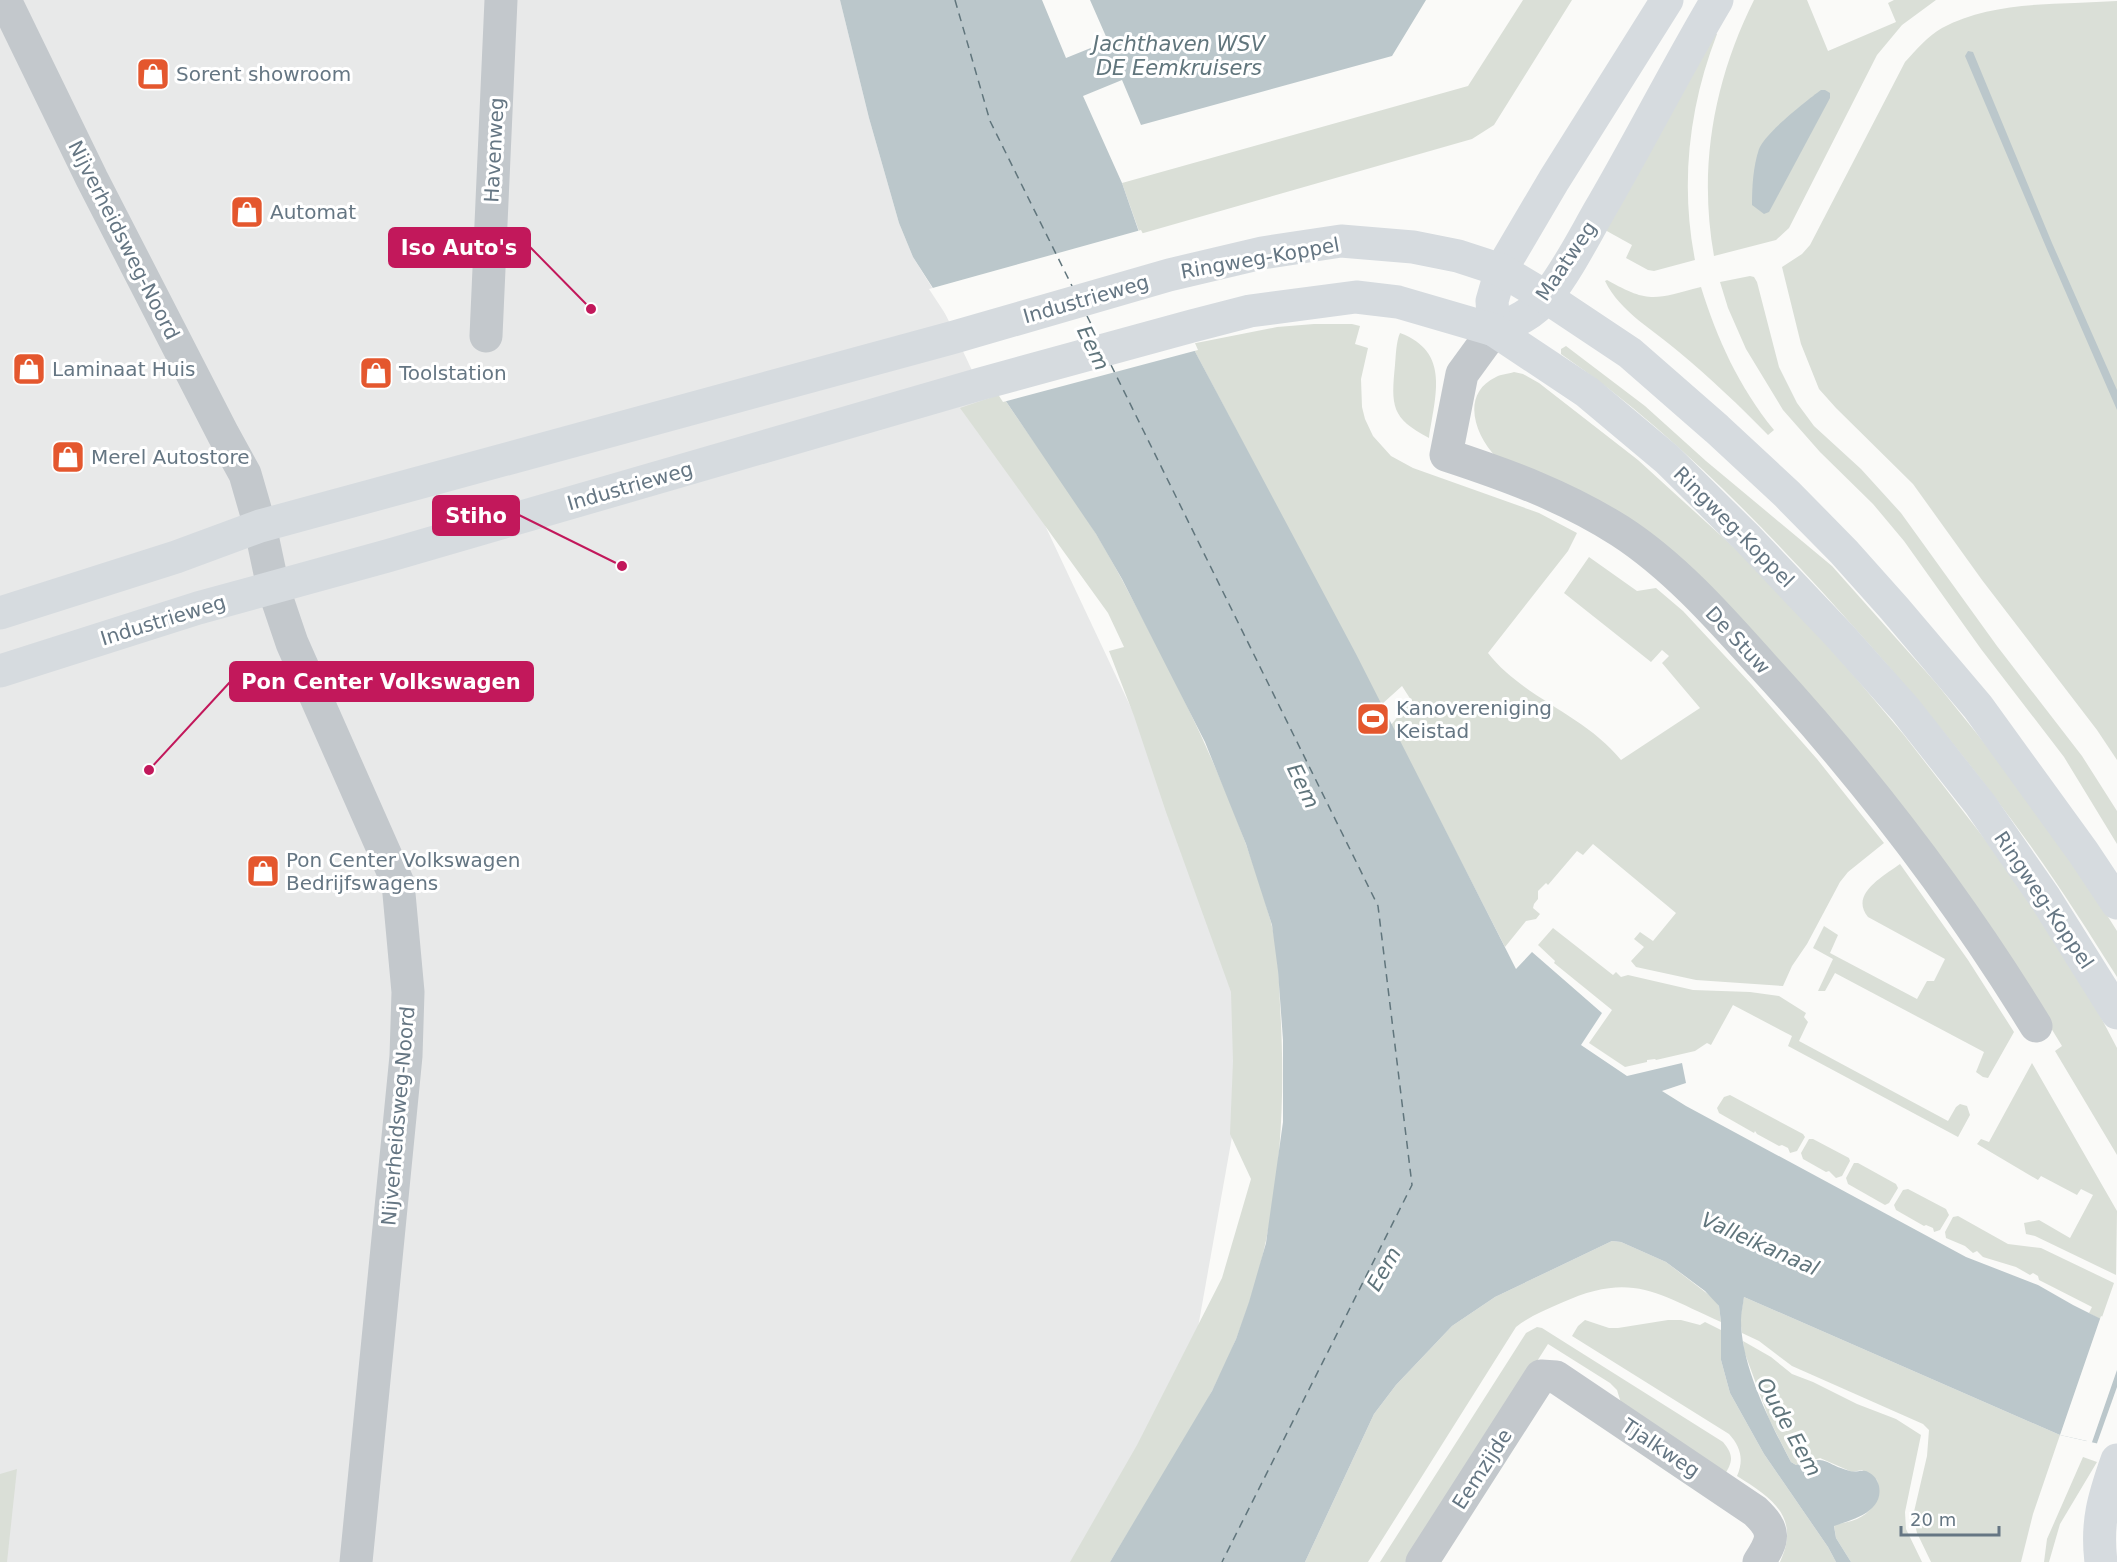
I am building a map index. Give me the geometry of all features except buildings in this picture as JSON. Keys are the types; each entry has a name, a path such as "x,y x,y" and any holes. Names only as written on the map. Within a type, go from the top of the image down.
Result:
{"main road":[{"path":"1494,330 1492,301 1501,270 1528,221 1667,0"},
{"name":"Maatweg","path":"1494,330 1521,320 1546,297 1614,185 1717,0"},
{"name":"Ringweg-Koppel","path":"1169,275 1262,253 1341,241 1413,247 1458,256 1501,270 1546,297 1630,353 1788,494 1844,552 1978,707 2076,842 2117,903"},
{"name":"Industrieweg","path":"0,613 260,526 951,338 1169,275"},
{"name":"Ringweg-Koppel","path":"1192,326 1250,311 1356,297 1398,302 1494,330 1587,392 1667,459 1748,538 1905,709 1980,804 2045,898 2117,1013"},
{"name":"Industrieweg","path":"0,672 198,608 387,556 980,384 1192,326"},
{"path":"2101,1562 2099,1528 2103,1501 2117,1461"}],"street":[{"name":"Nijverheidsweg-Noord","path":"5,0 102,201 245,474 260,526 273,587 292,643 398,883 408,992 406,1056 356,1562"},
{"name":"Havenweg","path":"486,336 501,0"},
{"name":"De Stuw","path":"1494,330 1462,374 1446,455 1525,482 1577,506 1621,532 1669,569 1730,629 1864,781 1971,924 2036,1026"},
{"name":"Tjalkweg","path":"1541,1376 1556,1377 1755,1511 1769,1527 1765,1548"},
{"name":"Eemzijde","path":"1422,1562 1541,1376"}],"shaded area":[{"path":"0,0 840,0 869,118 899,223 913,257 936,294 1182,816 1252,1025 1197,1333 1082,1562 0,1562"},
{"path":"1523,0 1572,0 1494,125 1472,139 1140,234 1122,183 1468,86"},
{"path":"1754,0 1807,0 1828,51 1896,22 1888,3 1894,0 1936,0 1902,25 1877,55 1789,228 1776,240 1714,256 1709,223 1708,190 1713,125 1729,61"},
{"path":"2117,1 2117,760 1913,484 1819,389 1801,344 1782,267 1802,254 1810,245 1905,62 1932,35 1962,19 2005,8"},
{"path":"1708,30 1717,34 1707,61 1694,117 1688,174 1690,231 1695,260 1654,271 1648,270 1626,258 1632,245 1605,230"},
{"path":"1754,277 1757,282 1779,367 1797,403 1814,426 1861,469 1901,513 1997,646 2082,756 2117,811 2117,844 2064,757 1981,649 1904,541 1873,504 1820,452 1783,410 1746,349 1728,308 1720,282"},
{"path":"1605,281 1633,293 1652,297 1701,287 1730,362 1761,414 1774,430 1768,435 1702,372 1638,320 1611,292"},
{"path":"1314,324 1360,326 1355,344 1368,348 1361,379 1362,407 1373,436 1391,456 1413,468 1539,513 1577,533 1568,551 1488,653 1502,669 1590,731 1621,760 1700,708 1662,663 1669,656 1662,650 1651,662 1564,593 1589,557 1637,591 1656,588 1683,611 1817,759 1884,843 1848,872 1840,882 1783,986 1696,980 1636,967 1631,961 1644,947 1634,939 1640,932 1653,941 1676,913 1593,844 1583,855 1577,851 1548,885 1546,883 1538,891 1538,899 1533,908 1540,914 1536,919 1526,921 1505,947 1391,725 1411,700 1402,686 1381,705 1191,344 1277,327"},
{"path":"1400,333 1416,341 1427,352 1433,363 1436,391 1429,438 1407,424 1396,409 1393,391"},
{"path":"1566,346 1645,406 1706,461 1832,566 1936,683 1990,750 2088,885 2117,931 2117,977 2050,874 2001,805 1946,735 1860,634 1745,511 1687,455 1626,402 1561,354 1561,349"},
{"path":"1514,372 1539,383 1638,460 1740,553 1855,677 1904,735 1987,842 2034,910 2095,1006 2117,1048 2117,1155 2055,1051 2062,1046 2010,961 1730,612 1496,457 1488,448 1477,427 1475,404 1478,394 1485,384 1496,377"},
{"path":"1001,394 1098,537 1176,683 1222,783 1249,852 1271,922 1278,963 1282,1090 1277,1175 1271,1217 1251,1299 1223,1368 1194,1425 1110,1562 1070,1562 1137,1445 1222,1278 1251,1179 1230,1134 1233,1061 1231,992 1109,651 1124,647 1108,613 960,408"},
{"path":"1900,864 1968,960 2014,1032 1988,1078 1976,1072 1984,1052 1835,973 1825,991 1818,991 1833,959 1813,948 1824,926 1838,935 1830,953 1917,999 1927,981 1934,981 1945,959 1868,917 1863,909 1863,901 1871,886"},
{"path":"1553,928 1613,975 1616,972 1621,977 1628,975 1693,990 1750,992 1779,996 1806,1013 1804,1017 1808,1022 1799,1041 1948,1121 1960,1104 1967,1106 1970,1115 1958,1137 1788,1046 1792,1036 1733,1005 1711,1045 1707,1043 1695,1051 1647,1060 1647,1062 1625,1067 1589,1043 1612,1010 1554,963 1555,961 1538,945"},
{"path":"2032,1063 2117,1211 2116,1275 2035,1236 2026,1234 2024,1223 2039,1220 2070,1238 2093,1195 2081,1189 2077,1195 2041,1176 2038,1180 1977,1144 1981,1139 1989,1142"},
{"path":"1730,1095 1803,1134 1805,1137 1797,1151 1790,1153 1788,1148 1779,1146 1719,1113 1717,1108 1724,1097"},
{"path":"1809,1139 1849,1158 1850,1161 1842,1176 1836,1178 1829,1171 1826,1172 1803,1159 1801,1153"},
{"path":"1854,1163 1896,1184 1898,1188 1889,1203 1885,1205 1848,1184 1846,1178"},
{"path":"1908,1189 1946,1209 1949,1215 1940,1230 1934,1232 1933,1228 1924,1226 1896,1210 1894,1205 1903,1190"},
{"path":"1958,1216 2008,1244 2041,1248 2114,1283 2101,1320 2089,1313 2092,1307 2039,1280 2038,1276 2033,1273 2030,1275 2016,1267 1983,1257 1977,1251 1973,1253 1965,1246 1946,1238 1945,1232 1953,1217"},
{"path":"1612,1241 1621,1242 1666,1262 1713,1298 1719,1306 1721,1322 1661,1295 1626,1287 1607,1288 1586,1293 1532,1316 1516,1327 1368,1562 1305,1562 1374,1414 1396,1385 1452,1326 1495,1297"},
{"path":"1744,1297 2060,1435 2033,1514 2021,1562 1931,1562 1917,1533 1913,1516 1927,1456 1929,1430 1923,1424 1792,1366 1759,1341 1742,1333 1740,1319"},
{"path":"1585,1320 1609,1328 1618,1328 1681,1320 1700,1325 1705,1322 1721,1330 1721,1360 1730,1393 1764,1454 1836,1562 1780,1562 1786,1546 1785,1521 1780,1510 1772,1501 1737,1476 1741,1459 1739,1449 1729,1434 1572,1336"},
{"path":"1537,1327 1723,1442 1731,1455 1729,1467 1724,1476 1621,1403 1617,1390 1610,1383 1548,1344 1409,1562 1380,1562 1526,1333"},
{"path":"1743,1341 1771,1357 1792,1374 1896,1419 1921,1435 1905,1512 1906,1529 1922,1562 1851,1562 1836,1538 1834,1525 1857,1519 1871,1508 1877,1498 1877,1480 1862,1470 1852,1472 1820,1458 1796,1465 1791,1462 1769,1419 1744,1351"},
{"path":"2083,1457 2097,1462 2060,1524 2049,1562 2044,1562 2047,1539"},
{"path":"17,1469 7,1562 0,1562 0,1474"}],"water":[{"path":"840,0 1042,0 1066,58 1108,41 1090,0 1426,0 1392,56 1141,125 1122,80 1083,96 1122,183 1140,235 1191,344 1356,654 1516,969 1532,952 1602,1013 1581,1045 1627,1076 1682,1063 1686,1083 1662,1091 1686,1106 1966,1257 2038,1285 2117,1327 2117,1448 2060,1435 1744,1297 1741,1320 1742,1338 1751,1375 1791,1462 1796,1465 1820,1460 1854,1472 1868,1472 1874,1476 1879,1486 1877,1502 1872,1508 1857,1518 1834,1526 1836,1538 1851,1562 1836,1562 1764,1454 1730,1393 1721,1360 1719,1306 1705,1291 1666,1262 1621,1242 1612,1241 1495,1297 1452,1326 1396,1385 1374,1414 1305,1562 1110,1562 1212,1391 1236,1339 1266,1243 1283,1122 1283,1040 1272,925 1246,844 1205,742 1122,579 1096,534 1001,394 913,257 899,223 869,118"},
{"path":"1968,51 1973,52 2052,243 2117,390 2117,410 1965,56"},
{"path":"1821,90 1830,93 1830,98 1769,212 1764,214 1752,205 1753,177 1759,149 1777,126"}],"pier":[{"path":"1141,230 1198,350 1003,402 929,289"},
{"path":"2101,1316 2117,1324 2117,1370 2091,1445 2086,1444 2087,1441 2060,1435"},
{"path":"2117,1387 2117,1451 2096,1446"}],"ferry route":[{"path":"955,0 990,121 1073,288"},
{"path":"1087,316 1097,336"},
{"path":"1111,365 1378,906 1412,1185 1222,1562"}],"place":[{"name":"Sorent showroom","path":"153,74"},
{"name":"Automat","path":"247,212"},
{"name":"Iso Auto's","path":"591,309"},
{"name":"Laminaat Huis","path":"29,369"},
{"name":"Toolstation","path":"376,373"},
{"name":"Merel Autostore","path":"68,457"},
{"name":"Stiho","path":"622,566"},
{"name":"Kanovereniging Keistad","path":"1373,719"},
{"name":"Pon Center Volkswagen","path":"149,770"},
{"name":"Pon Center Volkswagen Bedrijfswagens","path":"263,871"}],"water label":[{"name":"Jachthaven WSV DE Eemkruisers","path":"1179,56"},
{"name":"Eem","path":"1093,348"},
{"name":"Eem","path":"1303,786"},
{"name":"Valleikanaal","path":"1760,1244"},
{"name":"Eem","path":"1384,1269"},
{"name":"Oude Eem","path":"1789,1427"}]}
